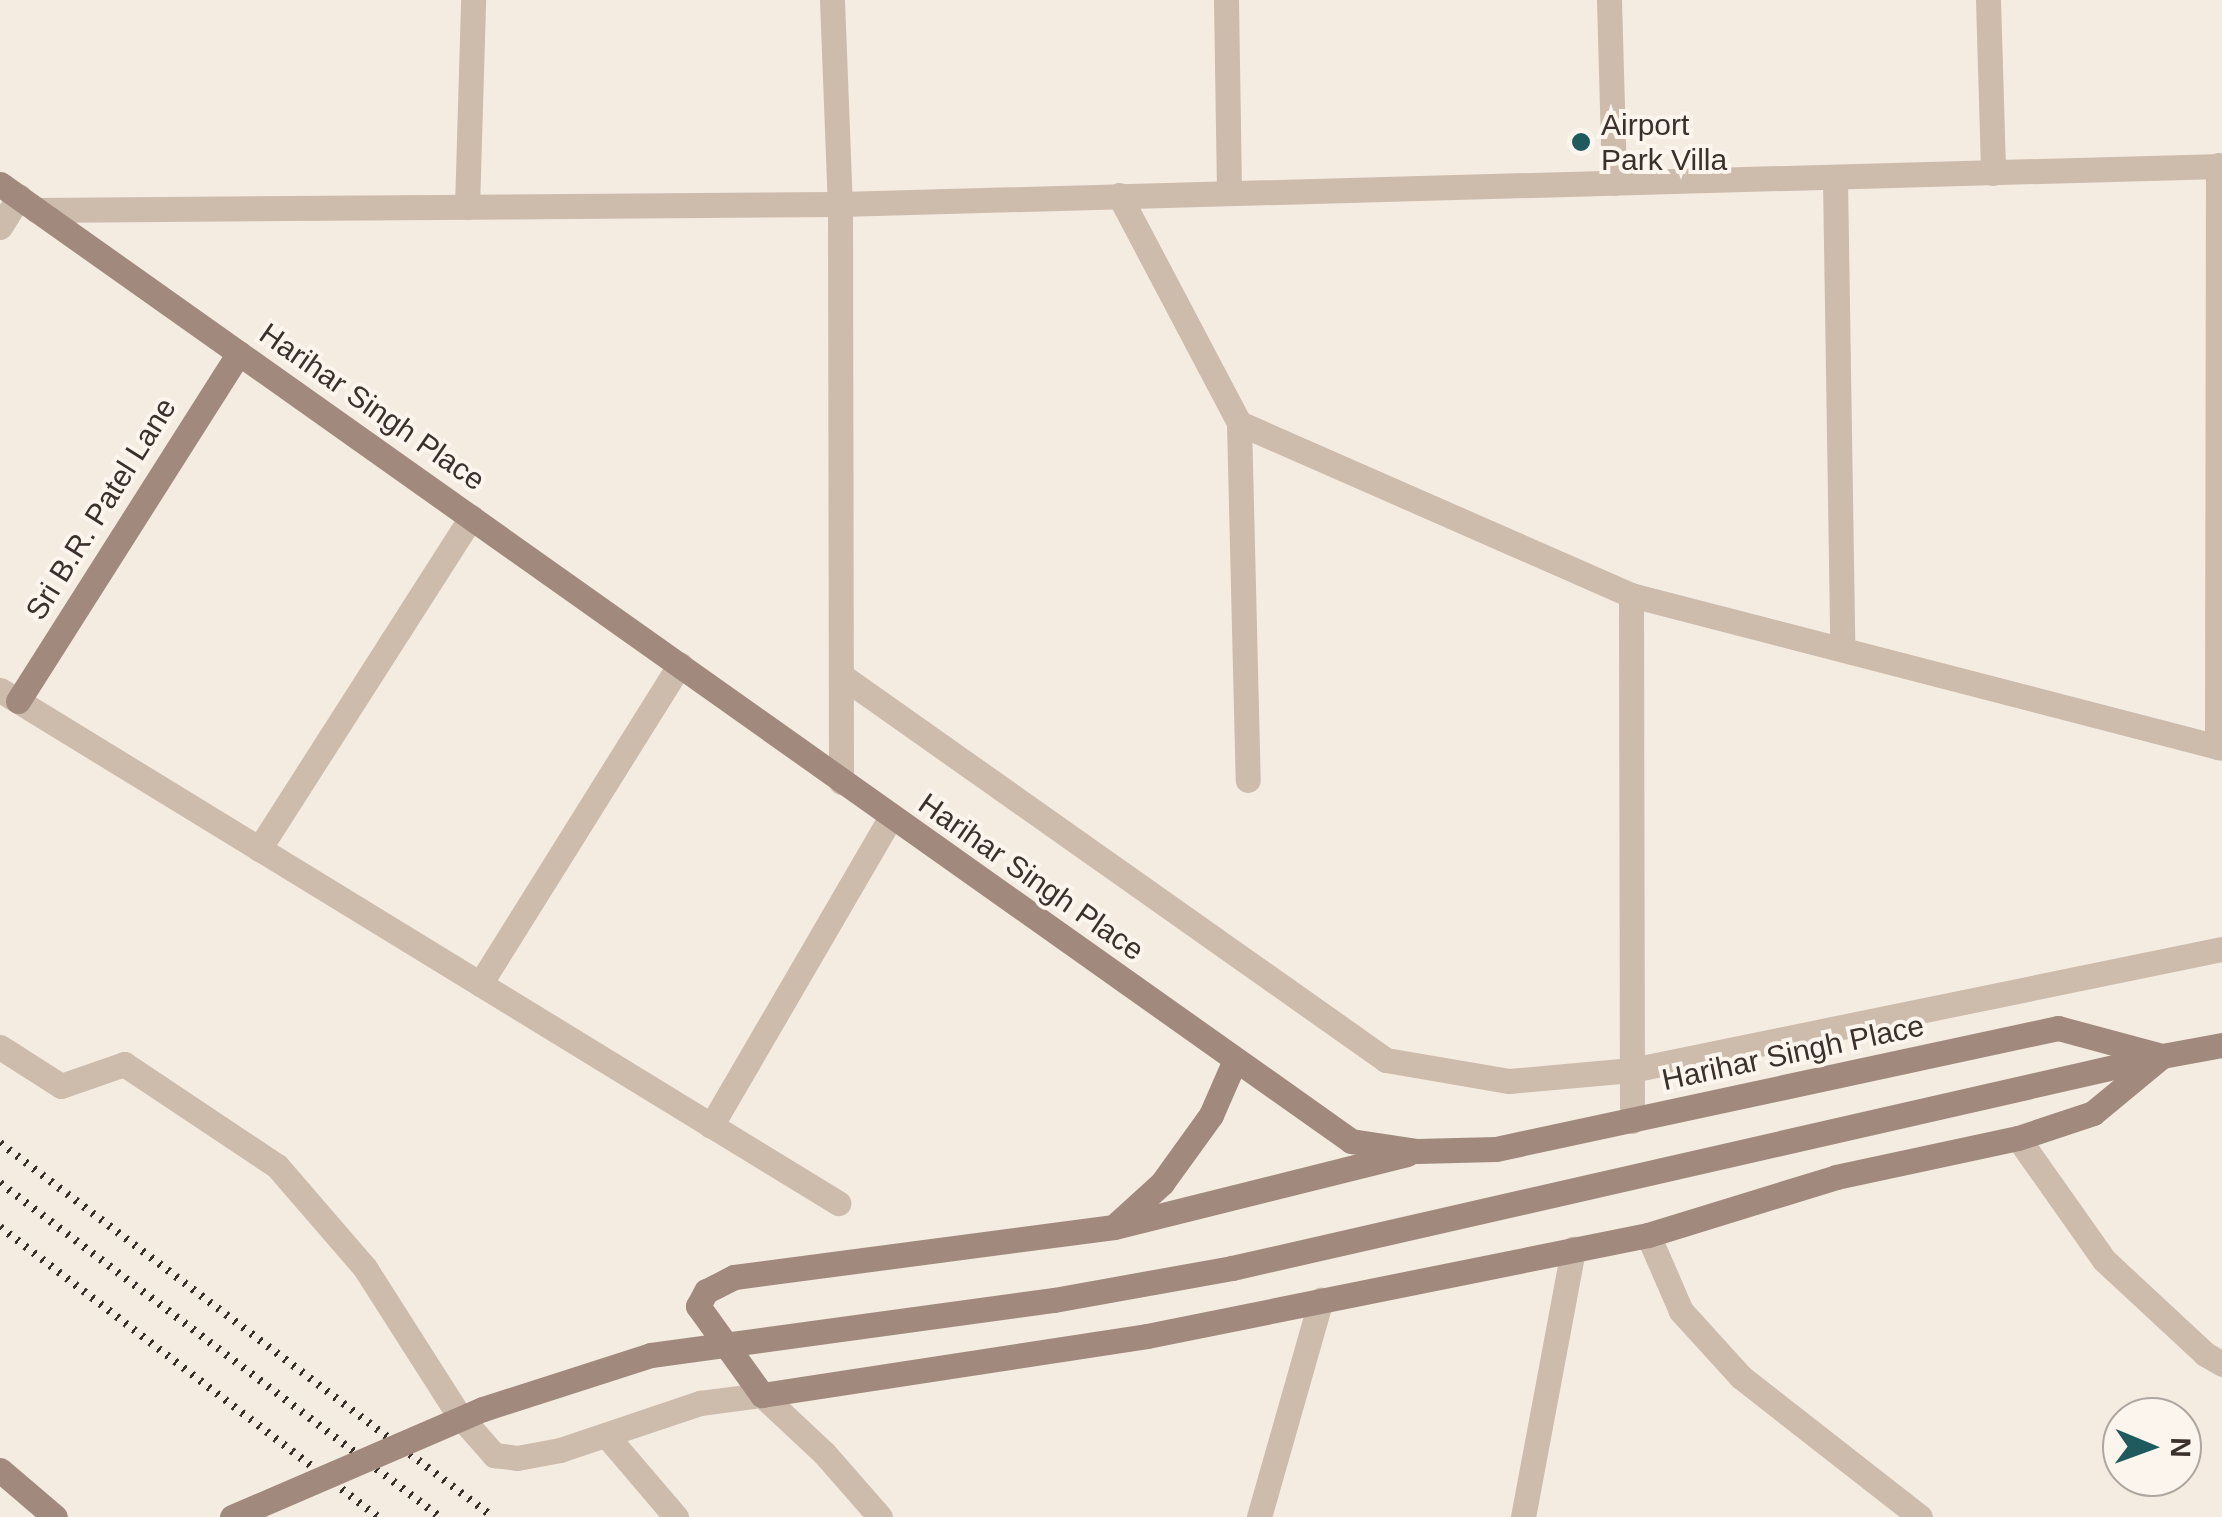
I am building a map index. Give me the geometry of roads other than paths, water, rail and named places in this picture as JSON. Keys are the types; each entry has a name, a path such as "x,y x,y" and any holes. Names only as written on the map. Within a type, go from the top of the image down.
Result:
{"street":[{"path":"466,207 474,0"},
{"path":"832,0 840,204 841,782"},
{"path":"1226,0 1229,192"},
{"path":"1608,0 1614,184"},
{"path":"1988,0 1993,173"},
{"path":"0,227 18,197 466,207 840,204 2220,166 2219,748 1631,595 1239,423"},
{"path":"1835,179 1842,649"},
{"path":"1119,195 1239,423 1248,780"},
{"name":"Harihar Singh Place","path":"18,197 1351,1141 1417,1151 1496,1150 2058,1028 2162,1056"},
{"name":"Sri B.R. Patel Lane","path":"9,695 239,353"},
{"path":"259,848 472,517"},
{"path":"1631,595 1632,1121"},
{"path":"480,984 680,664"},
{"path":"842,676 1386,1060 1509,1081 1632,1070 2222,949"},
{"path":"9,695 838,1204"},
{"path":"711,1126 890,818"},
{"path":"232,1517 483,1409 651,1354 1054,1300 1232,1268 2222,1045"},
{"path":"0,1047 61,1086 124,1064 277,1166 365,1268 458,1414 494,1456 517,1458 606,1435 700,1403 1088,1346 1648,1235 1836,1177 2018,1138 2093,1112 2162,1056"},
{"path":"1114,1227 1170,1172 1211,1116 1236,1060"},
{"path":"2018,1138 2104,1260 2205,1354 2222,1364"},
{"path":"880,1517 824,1453 762,1395 698,1306 706,1291 734,1277 1114,1227 1417,1151"},
{"path":"1648,1235 1681,1311 1742,1377 1920,1517"},
{"path":"1523,1517 1573,1249"},
{"path":"1259,1517 1321,1300"},
{"path":"606,1435 676,1517"},
{"path":"0,1470 55,1517"}],"railway":[{"path":"0,1143 493,1517"},
{"path":"0,1183 440,1517"},
{"path":"0,1227 378,1517"}],"place":[{"name":"Airport Park Villa","path":"1581,142"}]}
